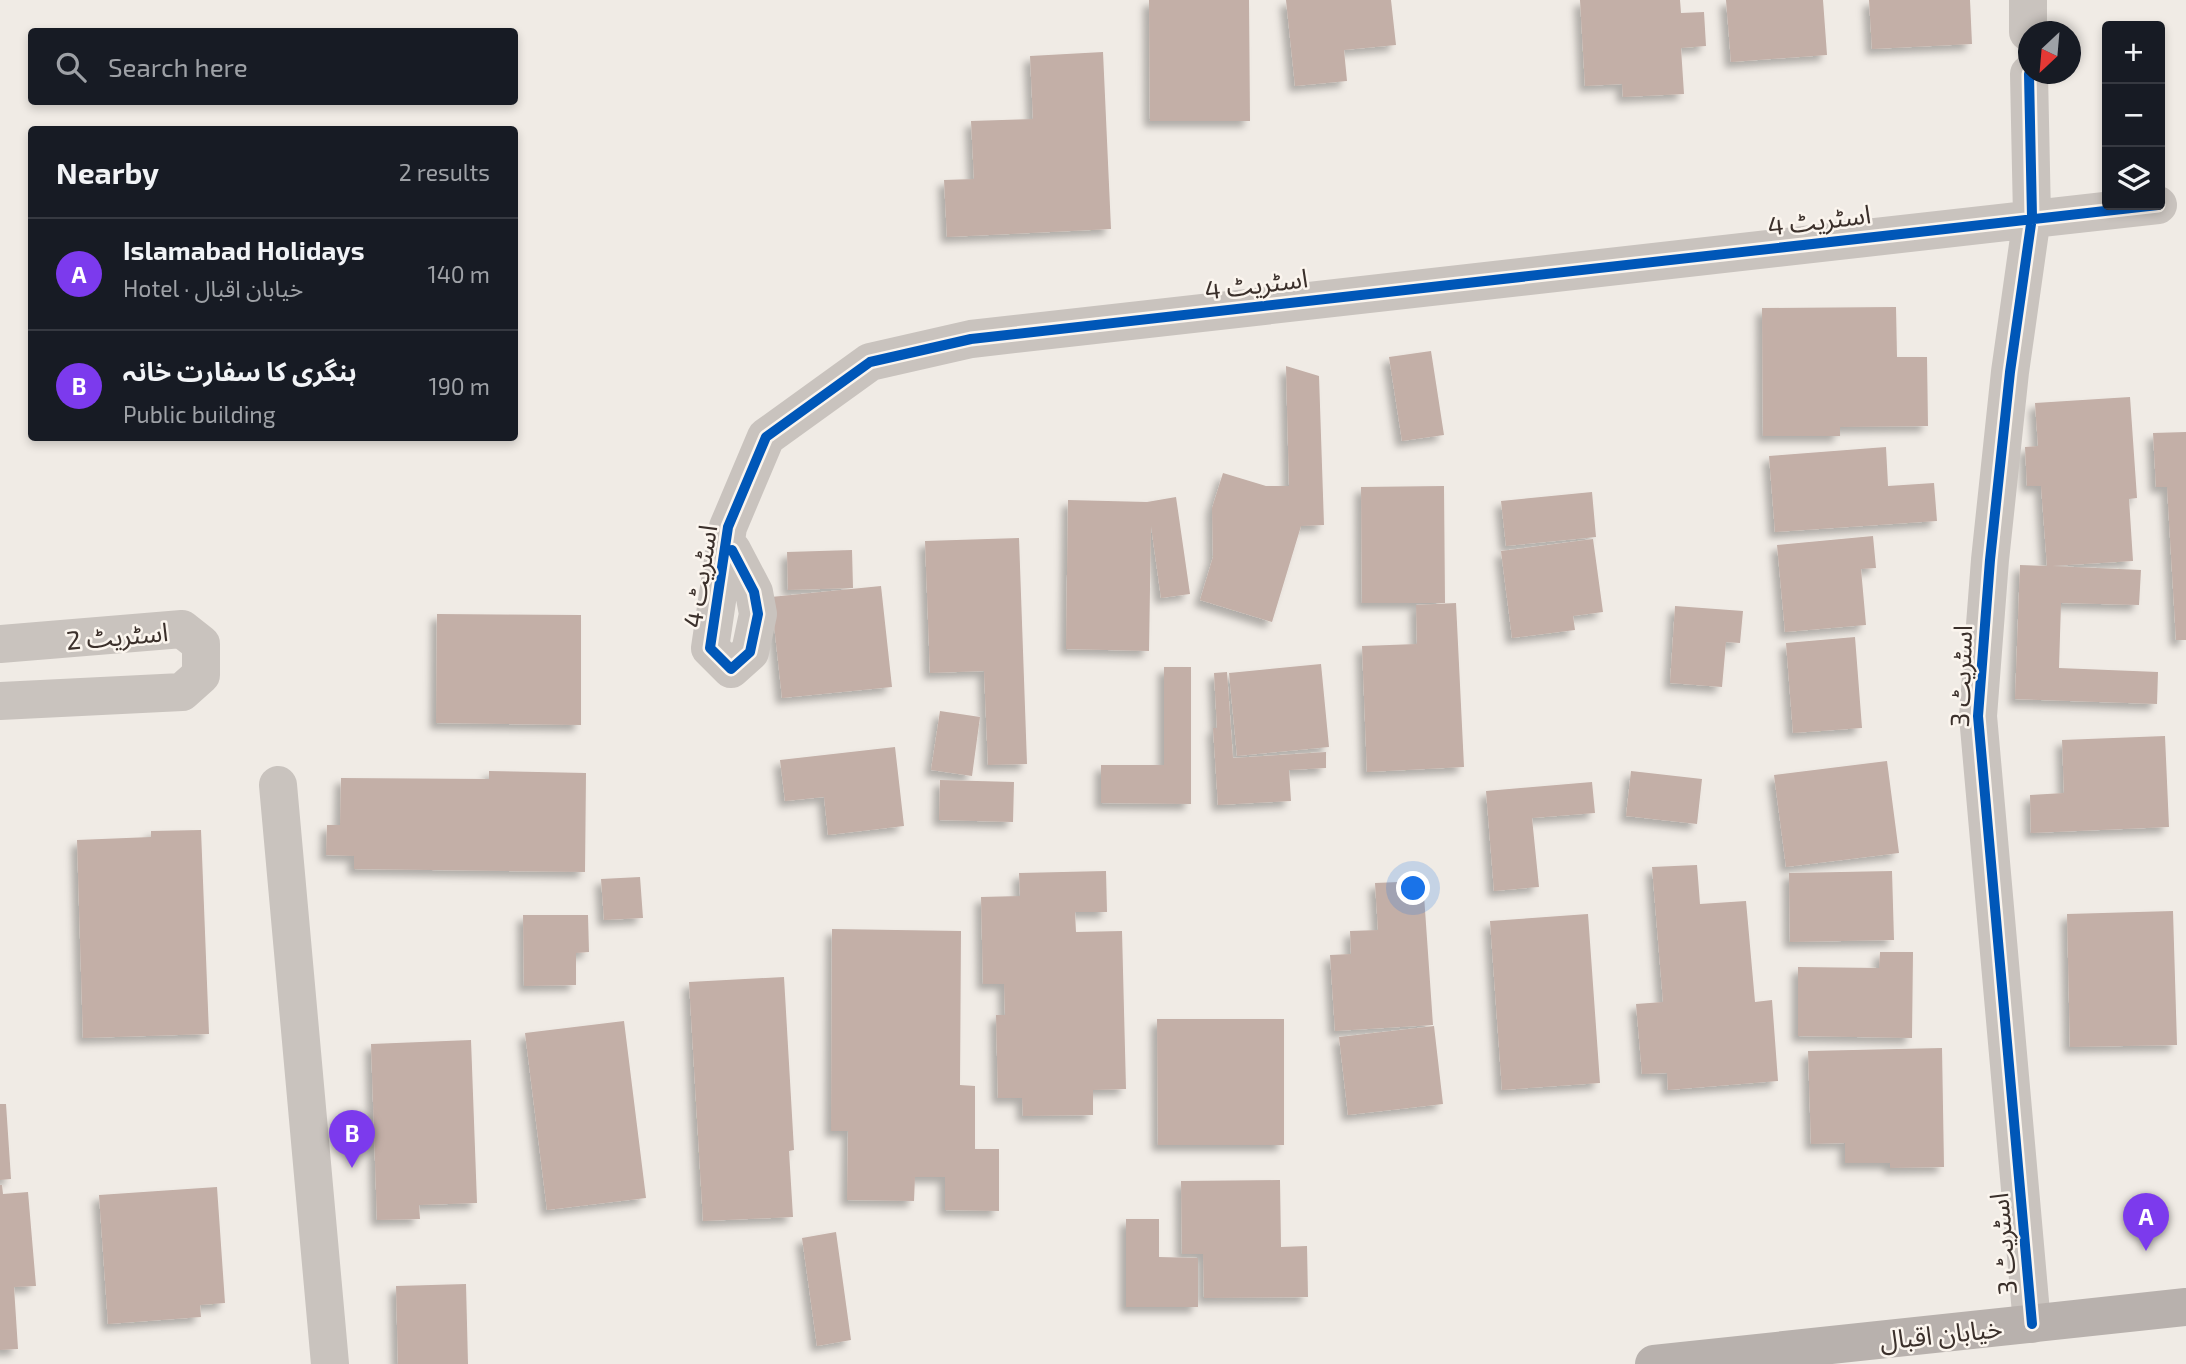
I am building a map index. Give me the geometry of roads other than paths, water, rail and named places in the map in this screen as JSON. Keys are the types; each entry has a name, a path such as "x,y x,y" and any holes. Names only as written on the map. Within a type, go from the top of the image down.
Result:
{"main road":[{"name":"خیابان اقبال","path":"1654,1364 2186,1307"}],"street":[{"path":"2028,0 2028,21"},
{"name":"اسٹریٹ 3","path":"2029,84 2032,217 2010,372 1990,560 1978,716 2032,1324"},
{"name":"اسٹریٹ 4","path":"2165,204 2186,202"},
{"name":"اسٹریٹ 4","path":"732,550 754,592 758,614 750,652 731,669 710,648 728,527 766,437 870,362 971,339 2106,210"},
{"name":"اسٹریٹ 2","path":"0,644 182,629 201,644 201,675 182,692 0,701"},
{"path":"278,785 330,1364"}],"place":[{"name":"ہنگری کا سفارت خانہ","path":"352,1168"},
{"name":"Islamabad Holidays","path":"2146,1251"}]}
